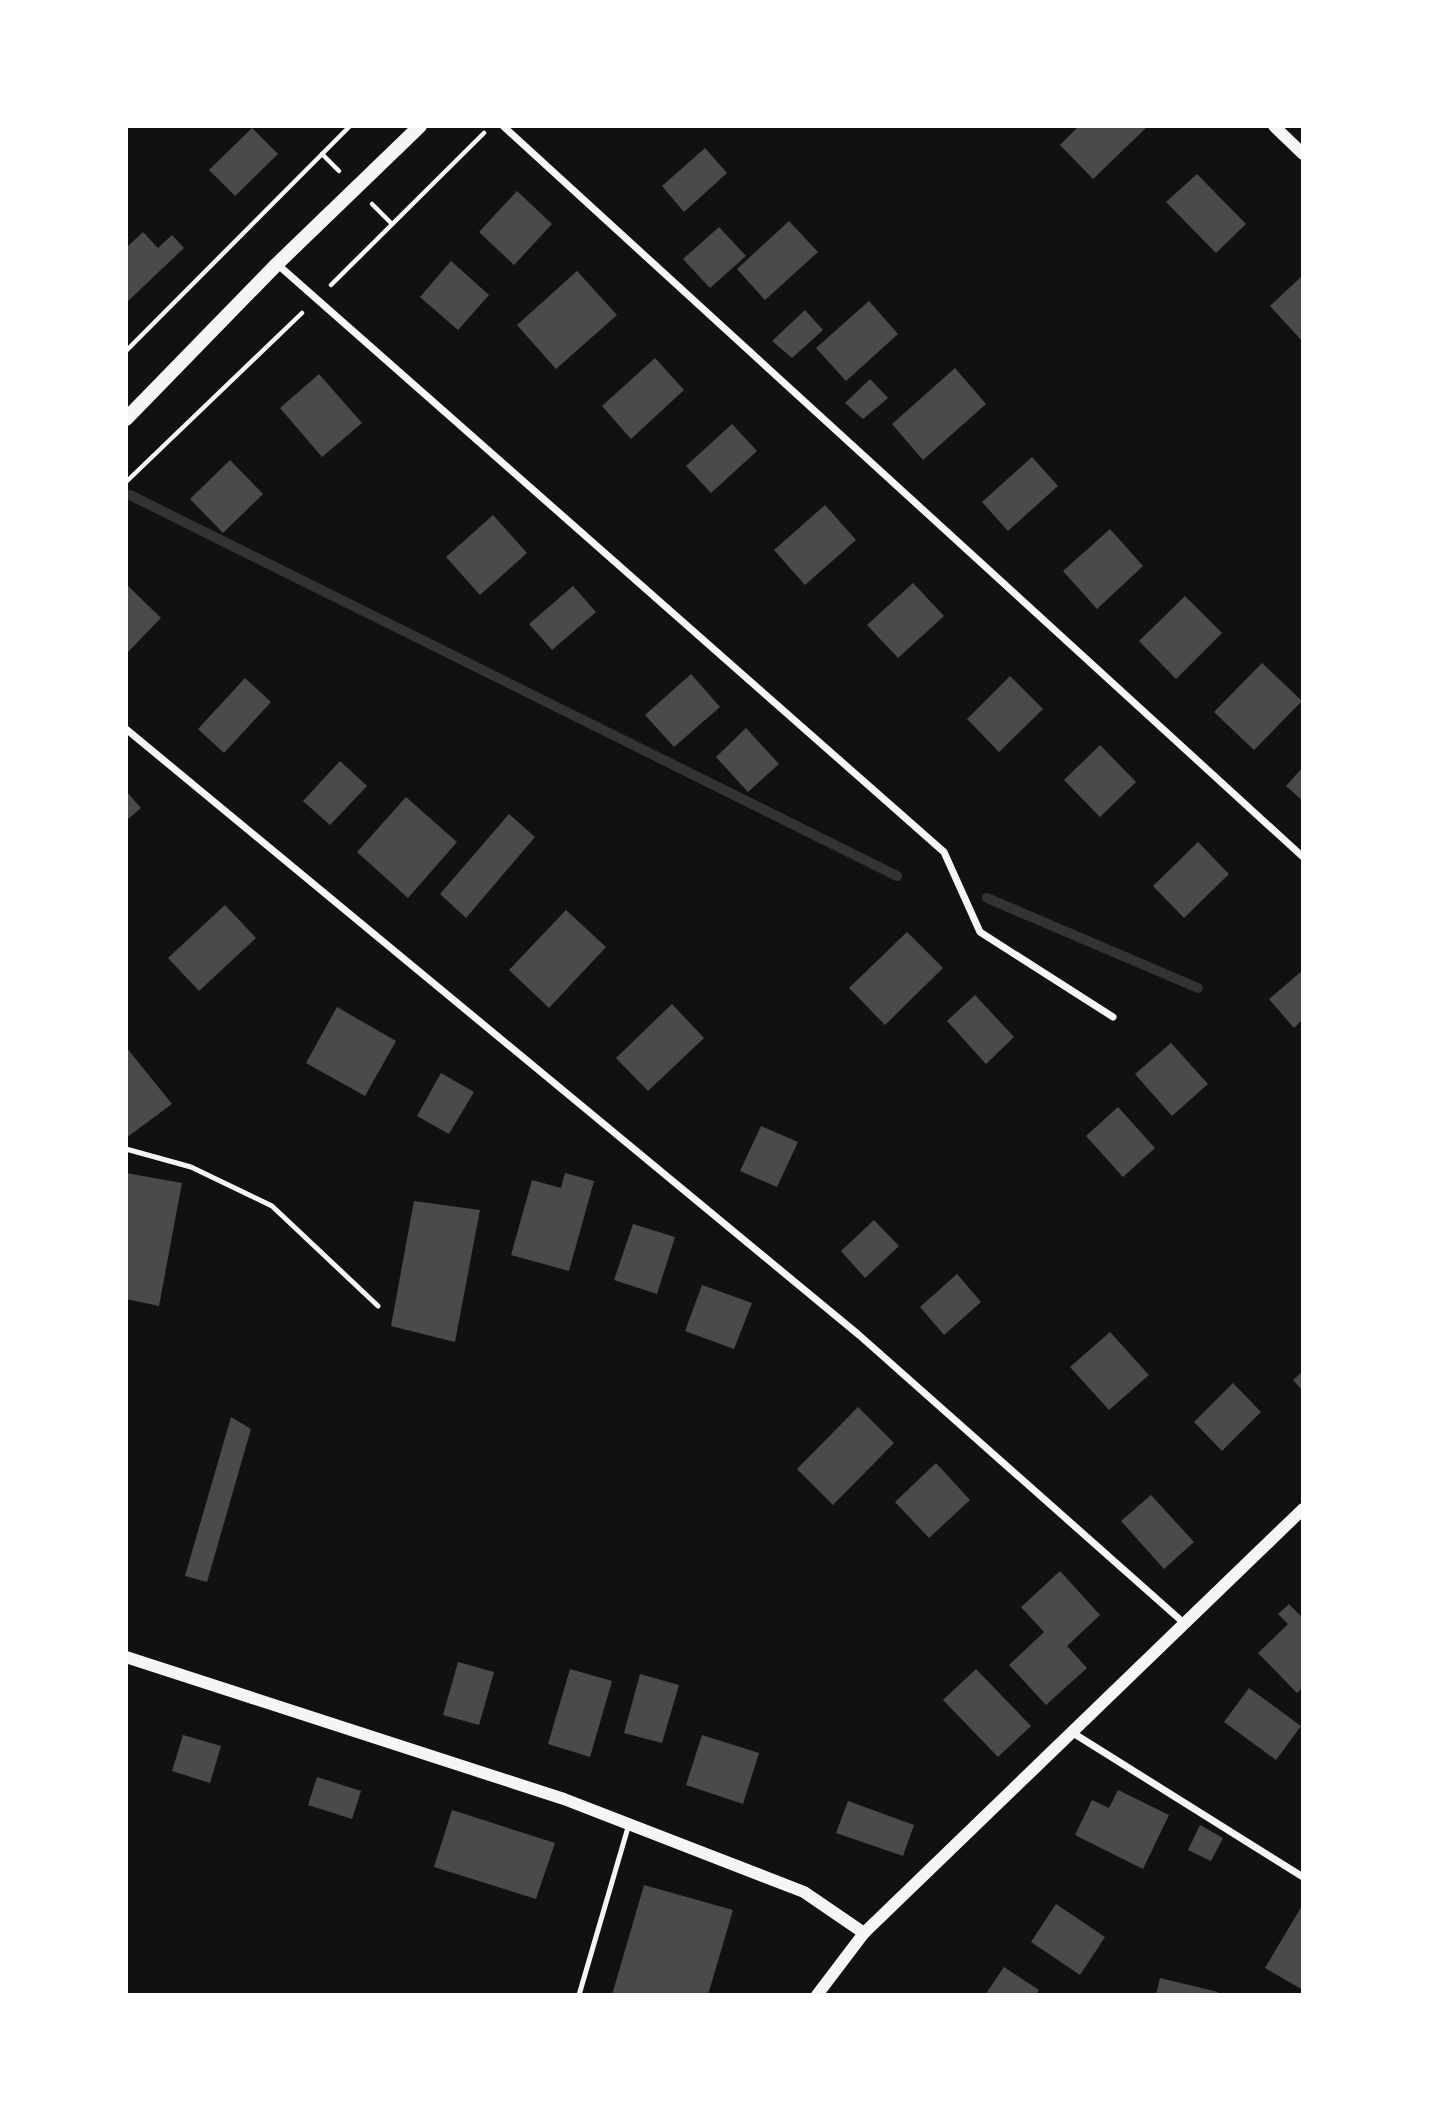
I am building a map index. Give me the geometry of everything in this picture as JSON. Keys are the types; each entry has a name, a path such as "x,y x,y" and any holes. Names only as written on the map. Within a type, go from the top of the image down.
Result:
{"main road":[{"path":"126,419 277,264 420,126"}],"street":[{"path":"503,126 1303,857"},
{"path":"1274,126 1303,154"},
{"path":"277,264 944,852 980,932 1113,1017"},
{"path":"126,729 859,1335 1185,1624"},
{"path":"817,1995 864,1933 1303,1509"},
{"path":"126,1657 564,1799 804,1892 864,1933"},
{"path":"1073,1733 1303,1877"}],"lane":[{"path":"126,1149 191,1167 272,1206 378,1306"},
{"path":"579,1995 629,1824"}],"path":[{"path":"126,351 350,126"}],"building":[{"path":"1079,126 1148,126 1093,179 1060,145"},
{"path":"252,128 278,154 235,196 209,170"},
{"path":"705,148 727,173 684,212 662,186"},
{"path":"1197,174 1246,224 1216,253 1166,202"},
{"path":"517,191 552,224 514,265 479,232"},
{"path":"789,221 818,252 765,300 737,269"},
{"path":"719,227 746,256 710,288 683,259"},
{"path":"143,232 158,248 172,235 184,248 126,303 126,248"},
{"path":"451,261 489,295 458,330 420,297"},
{"path":"577,271 617,315 556,369 517,325"},
{"path":"1303,275 1303,342 1270,306"},
{"path":"869,301 898,334 846,381 816,348"},
{"path":"805,310 823,330 792,358 772,341"},
{"path":"655,358 684,390 631,439 602,406"},
{"path":"955,368 986,404 923,460 892,424"},
{"path":"319,374 362,423 322,457 280,408"},
{"path":"870,379 888,398 863,419 845,403"},
{"path":"732,424 757,451 711,493 686,466"},
{"path":"1032,457 1058,486 1008,531 982,502"},
{"path":"230,460 263,494 223,533 190,499"},
{"path":"825,505 856,540 805,585 774,550"},
{"path":"493,515 527,553 480,595 446,557"},
{"path":"1110,529 1143,566 1097,609 1063,571"},
{"path":"913,583 944,616 898,658 867,625"},
{"path":"127,585 161,618 126,654 126,587"},
{"path":"573,586 596,612 552,650 529,624"},
{"path":"1185,596 1222,633 1176,679 1139,641"},
{"path":"1262,663 1302,701 1254,750 1214,712"},
{"path":"691,674 720,707 674,747 645,715"},
{"path":"1010,676 1043,709 999,752 967,719"},
{"path":"245,678 271,702 224,753 198,729"},
{"path":"746,728 779,764 748,792 716,757"},
{"path":"1100,745 1136,782 1100,817 1064,780"},
{"path":"340,761 367,786 330,825 303,801"},
{"path":"1303,767 1303,801 1286,786"},
{"path":"126,791 141,808 126,821"},
{"path":"406,797 457,842 408,898 357,852"},
{"path":"509,814 535,837 466,918 440,894"},
{"path":"1198,842 1229,874 1184,918 1153,886"},
{"path":"225,905 256,938 199,991 168,958"},
{"path":"566,910 606,947 549,1008 509,970"},
{"path":"907,932 943,968 885,1025 849,988"},
{"path":"1303,970 1303,1019 1294,1028 1269,999"},
{"path":"975,995 1014,1037 986,1064 947,1021"},
{"path":"672,1004 704,1038 648,1091 616,1058"},
{"path":"337,1007 396,1041 365,1096 306,1063"},
{"path":"1171,1043 1208,1084 1172,1116 1135,1074"},
{"path":"126,1047 172,1104 126,1138"},
{"path":"441,1073 474,1092 449,1134 417,1116"},
{"path":"1118,1107 1155,1148 1123,1177 1086,1136"},
{"path":"761,1126 798,1142 777,1187 740,1171"},
{"path":"126,1173 182,1183 159,1306 126,1299"},
{"path":"565,1173 594,1181 569,1271 511,1255 532,1180 561,1188"},
{"path":"414,1201 480,1210 455,1342 391,1326"},
{"path":"874,1220 899,1246 865,1278 841,1251"},
{"path":"633,1224 675,1237 657,1294 614,1280"},
{"path":"957,1274 981,1302 944,1335 920,1307"},
{"path":"702,1285 752,1303 734,1349 685,1331"},
{"path":"1110,1332 1149,1375 1109,1410 1070,1367"},
{"path":"1303,1371 1303,1391 1293,1380"},
{"path":"1233,1383 1261,1412 1222,1451 1194,1422"},
{"path":"858,1407 894,1443 833,1505 797,1469"},
{"path":"231,1417 251,1429 207,1582 185,1576"},
{"path":"936,1463 970,1500 929,1538 895,1502"},
{"path":"1151,1495 1194,1542 1164,1569 1121,1521"},
{"path":"1060,1571 1100,1615 1067,1646 1087,1668 1046,1705 1009,1665 1044,1632 1021,1607"},
{"path":"1289,1604 1303,1618 1303,1687 1297,1693 1258,1653 1288,1624 1278,1614"},
{"path":"458,1662 494,1672 479,1725 443,1715"},
{"path":"570,1669 612,1681 590,1757 548,1744"},
{"path":"976,1669 1031,1726 998,1757 943,1700"},
{"path":"640,1674 679,1685 662,1743 624,1733"},
{"path":"1249,1688 1301,1726 1276,1760 1224,1722"},
{"path":"183,1735 221,1746 210,1783 172,1771"},
{"path":"702,1735 759,1753 743,1804 686,1785"},
{"path":"317,1777 361,1791 352,1819 308,1805"},
{"path":"1118,1790 1169,1815 1143,1869 1075,1835 1092,1800 1109,1808"},
{"path":"848,1801 914,1825 903,1856 836,1833"},
{"path":"452,1810 555,1843 536,1899 434,1867"},
{"path":"1200,1825 1223,1838 1211,1861 1188,1850"},
{"path":"644,1885 733,1910 708,1995 612,1995"},
{"path":"1056,1904 1105,1937 1080,1975 1031,1942"},
{"path":"1303,1904 1303,1990 1265,1968"},
{"path":"1004,1967 1039,1990 1036,1995 985,1995"},
{"path":"1160,1978 1218,1992 1217,1995 1156,1995"}],"waterway":[{"path":"130,495 897,876"},
{"path":"987,898 1198,988"}]}
